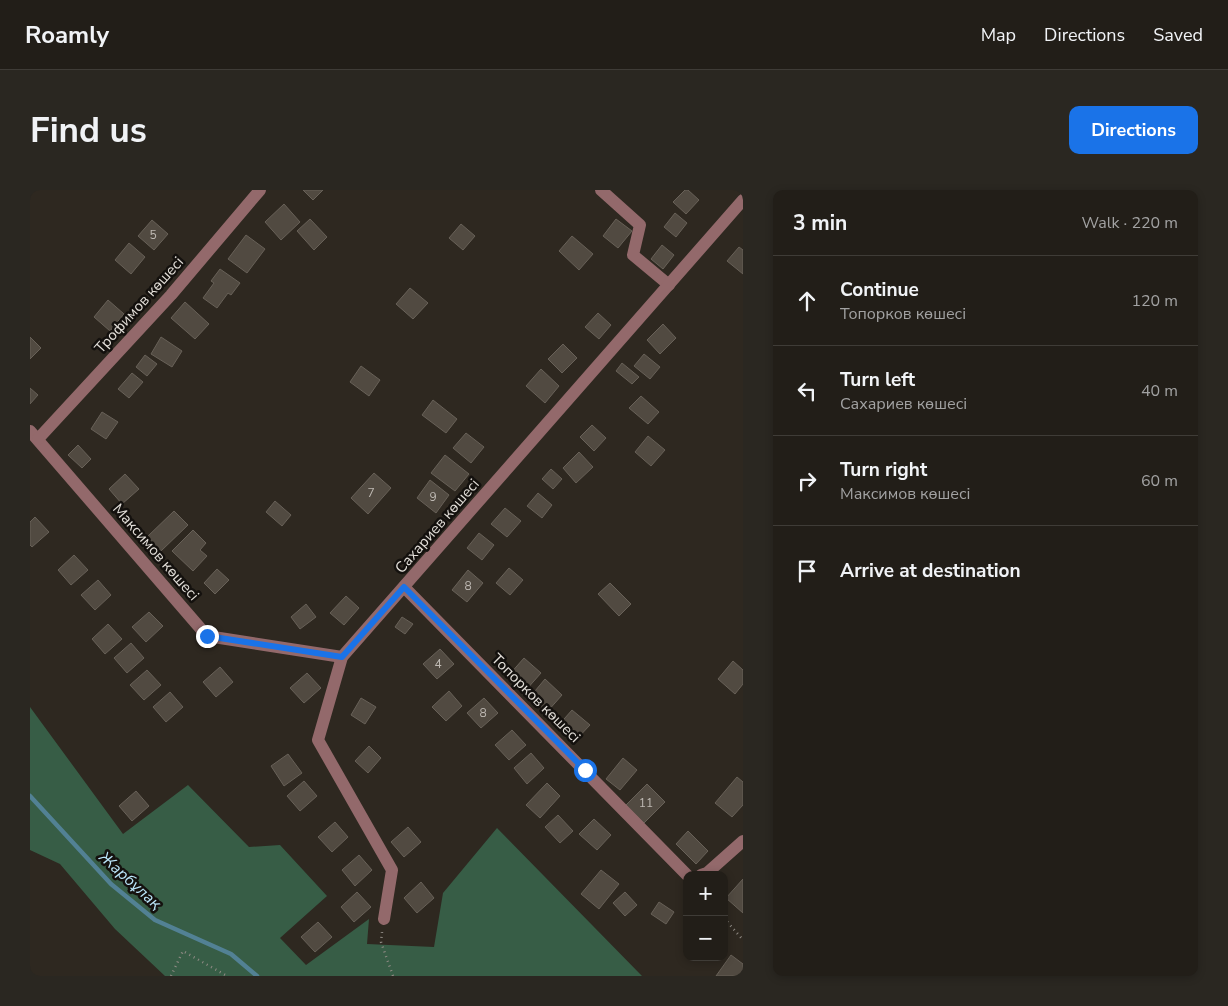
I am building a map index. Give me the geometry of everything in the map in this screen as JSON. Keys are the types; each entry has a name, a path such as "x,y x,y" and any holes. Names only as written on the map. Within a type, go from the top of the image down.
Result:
{"street":[{"name":"Трофимов көшесі","path":"34,435 171,295 260,190"},
{"path":"601,190 640,225 633,255 669,285"},
{"name":"Сахариев көшесі","path":"384,919 392,870 318,740 342,657 743,200"},
{"name":"Максимов көшесі","path":"34,435 207,636 342,657"},
{"name":"Топорков көшесі","path":"404,587 683,871"},
{"path":"710,871 743,841"}],"path":[{"path":"384,919 381,942 393,976"},
{"path":"728,923 743,940"},
{"path":"171,976 183,951 227,976"}],"green space":[{"path":"30,707 123,834 188,785 249,847 280,845 327,896 280,938 306,965 369,919 367,944 434,947 443,893 497,828 642,976 165,976 115,929 60,864 30,850"}],"building":[{"path":"303,190 323,190 313,200"},
{"path":"685,190 688,190 699,200 686,214 673,202"},
{"path":"284,204 300,222 281,240 265,222"},
{"path":"675,213 687,223 676,237 664,227"},
{"path":"310,219 327,237 314,250 297,231"},
{"path":"616,219 632,231 618,248 603,236"},
{"path":"152,220 168,234 154,250 138,236"},
{"path":"461,224 475,236 463,250 449,238"},
{"path":"246,235 265,249 247,273 228,259"},
{"path":"572,236 593,254 579,270 559,251"},
{"path":"129,243 145,257 131,274 115,260"},
{"path":"662,245 674,255 663,269 651,259"},
{"path":"739,247 743,250 743,274 727,261"},
{"path":"220,269 240,283 231,295 228,293 217,308 203,298 214,283 211,281"},
{"path":"410,288 428,303 413,319 396,304"},
{"path":"108,300 124,314 110,331 94,317"},
{"path":"185,302 209,324 195,339 171,318"},
{"path":"598,313 611,325 599,339 585,327"},
{"path":"663,324 676,338 660,354 647,340"},
{"path":"30,337 41,348 30,359"},
{"path":"161,337 182,351 172,367 151,354"},
{"path":"563,344 577,358 562,373 548,359"},
{"path":"644,354 660,367 650,379 634,366"},
{"path":"145,355 157,364 147,376 136,367"},
{"path":"622,363 639,377 632,384 616,371"},
{"path":"361,366 380,380 369,396 350,382"},
{"path":"541,369 559,386 545,403 526,386"},
{"path":"132,373 143,382 129,398 118,389"},
{"path":"30,388 38,395 30,404"},
{"path":"641,396 659,412 648,424 629,408"},
{"path":"433,400 457,419 446,433 422,415"},
{"path":"102,412 118,422 106,439 91,429"},
{"path":"592,425 606,438 594,451 580,437"},
{"path":"466,433 484,447 471,463 453,448"},
{"path":"648,436 665,450 651,466 635,452"},
{"path":"78,445 91,459 82,468 68,455"},
{"path":"579,452 593,467 576,483 563,468"},
{"path":"445,455 469,474 455,491 431,473"},
{"path":"551,469 562,479 553,489 542,479"},
{"path":"374,473 391,488 368,514 351,498"},
{"path":"125,474 139,489 122,504 109,489"},
{"path":"430,480 449,495 436,513 417,498"},
{"path":"538,493 552,505 542,518 527,506"},
{"path":"275,501 291,515 282,526 266,512"},
{"path":"505,508 521,521 507,537 491,524"},
{"path":"174,511 188,525 161,551 147,537"},
{"path":"35,517 49,532 32,547 30,545 30,522"},
{"path":"193,530 206,543 200,550 207,556 193,571 172,551"},
{"path":"479,533 494,545 482,560 467,548"},
{"path":"74,555 88,570 71,585 58,570"},
{"path":"509,568 523,580 510,595 496,583"},
{"path":"217,569 229,580 215,594 204,583"},
{"path":"468,570 483,583 467,602 452,590"},
{"path":"98,580 111,595 95,610 81,595"},
{"path":"610,583 631,604 619,616 598,594"},
{"path":"346,596 359,608 344,625 330,613"},
{"path":"306,604 316,617 300,629 291,617"},
{"path":"149,612 163,626 146,642 132,627"},
{"path":"402,617 413,624 405,634 395,627"},
{"path":"108,624 122,639 105,654 92,639"},
{"path":"131,643 144,658 127,673 114,658"},
{"path":"440,649 454,664 437,679 423,664"},
{"path":"524,658 541,673 526,690 509,675"},
{"path":"733,661 743,670 743,684 735,694 718,679"},
{"path":"220,667 233,682 216,697 203,682"},
{"path":"147,670 161,685 144,700 130,685"},
{"path":"307,673 321,688 304,703 290,688"},
{"path":"545,679 562,695 547,712 530,697"},
{"path":"449,691 462,706 446,721 432,707"},
{"path":"170,692 183,707 166,722 153,707"},
{"path":"361,698 376,707 365,724 351,715"},
{"path":"484,698 498,713 481,728 467,713"},
{"path":"572,710 590,725 574,742 557,727"},
{"path":"512,730 526,745 509,760 495,745"},
{"path":"369,746 381,758 368,773 355,761"},
{"path":"531,753 544,768 527,784 514,768"},
{"path":"288,754 302,773 284,786 271,766"},
{"path":"623,758 637,770 620,790 606,779"},
{"path":"737,777 743,782 743,805 732,817 715,803"},
{"path":"304,781 317,796 300,811 287,796"},
{"path":"547,783 560,796 540,818 526,805"},
{"path":"647,784 665,802 644,823 626,805"},
{"path":"136,791 149,806 132,821 119,806"},
{"path":"558,815 573,831 560,843 545,827"},
{"path":"594,819 611,835 597,850 579,834"},
{"path":"335,822 348,837 332,852 318,837"},
{"path":"408,827 421,842 404,857 391,842"},
{"path":"688,831 708,851 696,864 676,844"},
{"path":"359,855 372,870 355,886 342,870"},
{"path":"601,870 619,884 599,909 581,894"},
{"path":"743,879 743,913 728,900 728,896"},
{"path":"421,882 434,898 417,913 404,898"},
{"path":"357,892 371,907 354,922 341,907"},
{"path":"625,892 637,905 625,916 613,903"},
{"path":"659,902 674,912 666,924 651,914"},
{"path":"318,922 332,937 315,952 301,937"},
{"path":"731,955 743,964 743,976 716,976"}],"waterway":[{"name":"Жарбұлақ","path":"30,796 111,884 155,920 231,954 257,976"}],"route":[{"path":"207,636 342,657 404,587 585,770"}]}
